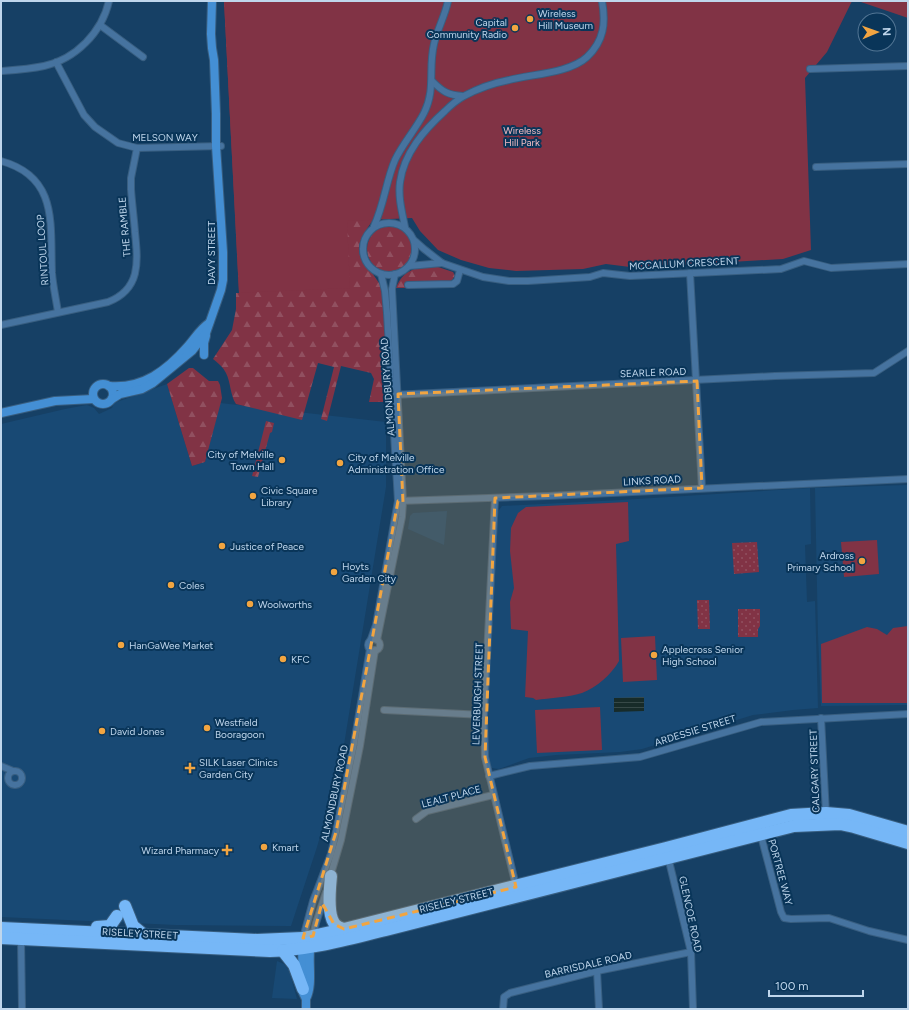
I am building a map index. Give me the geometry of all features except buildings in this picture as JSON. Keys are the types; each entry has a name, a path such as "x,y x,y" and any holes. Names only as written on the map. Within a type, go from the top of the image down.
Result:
{"highway":[{"name":"RISELEY STREET","path":"1,928 307,942 325,945 394,928 760,828 794,826 826,818 849,815 908,832"},
{"name":"RISELEY STREET","path":"826,818 908,843"},
{"name":"RISELEY STREET","path":"1,938 283,951 344,929 516,886 667,853"},
{"path":"331,876 330,912 334,924 344,929"},
{"path":"125,906 133,926 144,935"},
{"path":"82,931 90,927 110,926 118,916"},
{"path":"283,951 294,965 304,994"}],"street":[{"path":"1,71 37,67 66,58 79,49 100,25 109,1"},
{"name":"DAVY STREET","path":"112,399 120,394 142,389 153,383 192,351 206,333 219,299 223,280 219,182 222,165 218,146 216,114 214,60 216,34 212,16 212,1"},
{"path":"374,226 389,222 397,223 405,227 415,240 416,250 414,258 409,266 396,274 381,274 370,267 365,260 363,254 363,244 367,234 374,226 382,208 389,177 395,160 424,114 430,97 434,43 446,13 448,1"},
{"path":"405,227 399,196 400,182 405,163 414,146 428,126 463,96 487,86 508,80 572,66 586,58 598,45 602,36 604,15 602,1"},
{"path":"100,25 143,57"},
{"name":"MELSON WAY","path":"56,62 79,108 90,122 110,138 127,146 137,148 218,146"},
{"path":"810,70 908,66"},
{"path":"432,81 442,91 448,94 463,96"},
{"name":"THE RAMBLE","path":"1,326 108,302 126,291 132,283 135,275 138,259 131,189 131,178 137,148"},
{"name":"RINTOUL LOOP","path":"1,161 8,163 28,174 36,182 47,199 50,213 52,276 58,312"},
{"path":"816,168 908,164"},
{"name":"MCCALLUM CRESCENT","path":"415,240 442,263 460,270 490,278 518,281 590,277 603,272 630,276 782,268 804,261 831,268 908,264"},
{"name":"MCCALLUM CRESCENT","path":"409,266 442,263"},
{"path":"408,285 453,284 457,282 460,270"},
{"path":"690,272 702,488"},
{"name":"ALMONDBURY ROAD","path":"381,274 388,313 395,395"},
{"name":"ALMONDBURY ROAD","path":"374,640 402,517 395,395 392,289 396,274"},
{"name":"DAVY STREET","path":"109,386 136,385 150,378 177,357 209,322"},
{"path":"204,355 206,333"},
{"name":"SEARLE ROAD","path":"395,395 544,386 874,373 908,351"},
{"path":"99,384 106,384 112,392 112,399 104,404 98,403 93,395 96,386 99,384"},
{"path":"1,413 55,401 71,399 77,400 93,395"},
{"name":"LINKS ROAD","path":"401,501 908,479"},
{"name":"LEVERBURGH STREET","path":"495,498 484,715 485,757 516,886"},
{"path":"374,640 379,646 373,650 368,645 374,640"},
{"name":"ALMONDBURY ROAD","path":"307,942 316,922 341,840 360,746 373,650"},
{"name":"ALMONDBURY ROAD","path":"307,942 313,901 331,854 336,832 373,650"},
{"path":"384,710 484,715"},
{"name":"ARDESSIE STREET","path":"489,776 530,766 632,758 753,723 773,720 908,714"},
{"name":"CALGARY STREET","path":"821,718 826,818"},
{"path":"1,766 10,773 1,772"},
{"name":"LEALT PLACE","path":"416,819 427,811 493,795"},
{"name":"PORTREE WAY","path":"760,828 781,912 784,918 829,918 870,931 908,940"},
{"name":"GLENCOE ROAD","path":"667,853 691,952 693,1009"},
{"path":"22,939 22,1009"},
{"path":"306,1009 304,994 307,942"},
{"name":"BARRISDALE ROAD","path":"503,1009 504,997 510,993 597,971 691,952"},
{"path":"597,971 599,1009"}],"highlighted area":[{"path":"697,381 702,488 495,498 485,757 516,887 344,929 334,924 322,903 313,936 303,938 336,832 398,501 403,502 398,394"}],"shaded area":[{"path":"167,384 192,466 205,462 220,403 386,422 386,487 341,763 317,847 291,926 176,925 1,917 1,424 87,405 94,408 99,414 112,408 114,403"},
{"name":"Ardross Primary School","path":"908,485 908,705 821,706 815,488"},
{"name":"Applecross Senior High School","path":"810,488 811,544 805,545 807,602 815,601 818,708 753,715 642,749 620,752 556,755 529,758 499,769 492,768 488,764 485,757 497,513 502,506"},
{"path":"447,511 444,545 408,529 410,516 413,513"},
{"path":"644,697 644,711 614,712 614,698"},
{"path":"277,961 284,964 289,970 297,999 272,998"}],"green space":[{"path":"224,1 373,220 364,233 359,251 365,264 383,290 387,366 382,366 382,372 385,374 384,402 369,402 374,379 371,373 341,366 327,421 321,419 334,367 318,363 302,420 236,404 226,373 213,359 232,330 236,309 236,293 239,293"},
{"name":"Wireless Hill Park","path":"224,1 852,1 827,52 805,78 811,250 783,259 647,267 630,267 606,264 583,269 516,271 489,268 461,260 438,250 420,231 412,218 347,221 350,288 239,293"},
{"path":"858,1 908,1 908,18 897,14 897,12 890,12"},
{"path":"390,226 403,230 409,236 413,249 409,262 403,268 390,272 377,268 371,262 367,249 371,236 377,230"},
{"path":"432,265 453,272 455,276 451,281 415,282 410,288 396,288 402,277 410,271 420,267"},
{"path":"189,368 193,368 209,381 218,381 222,398 205,462 192,466 167,384"},
{"path":"266,421 274,423 272,432 270,433 258,477 252,476"},
{"path":"628,502 629,541 616,544 619,661 603,680 582,693 536,700 525,697 528,631 511,629 510,602 514,588 510,551 511,528 518,513 526,507"},
{"path":"877,540 879,574 844,577 841,542"},
{"path":"757,542 759,572 734,574 732,543"},
{"path":"697,600 709,600 710,629 698,629"},
{"path":"738,609 760,609 760,626 758,629 758,637 738,637"},
{"path":"908,626 908,703 822,703 821,644 867,627 877,629 887,635 893,628"},
{"path":"655,636 657,680 623,682 621,638"},
{"path":"600,707 602,750 537,753 535,710"}],"place":[{"name":"Wireless Hill Museum","path":"530,19"},
{"name":"Capital Community Radio","path":"515,28"},
{"name":"City of Melville Town Hall","path":"282,460"},
{"name":"City of Melville Administration Office","path":"340,463"},
{"name":"Civic Square Library","path":"253,496"},
{"name":"Justice of Peace","path":"222,546"},
{"name":"Ardross Primary School","path":"862,561"},
{"name":"Hoyts Garden City","path":"334,572"},
{"name":"Coles","path":"171,585"},
{"name":"Woolworths","path":"250,604"},
{"name":"HanGaWee Market","path":"121,645"},
{"name":"Applecross Senior High School","path":"654,655"},
{"name":"KFC","path":"283,659"},
{"name":"Westfield Booragoon","path":"207,728"},
{"name":"David Jones","path":"102,731"},
{"name":"SILK Laser Clinics Garden City","path":"190,768"},
{"name":"Kmart","path":"264,847"},
{"name":"Wizard Pharmacy","path":"227,850"}]}
